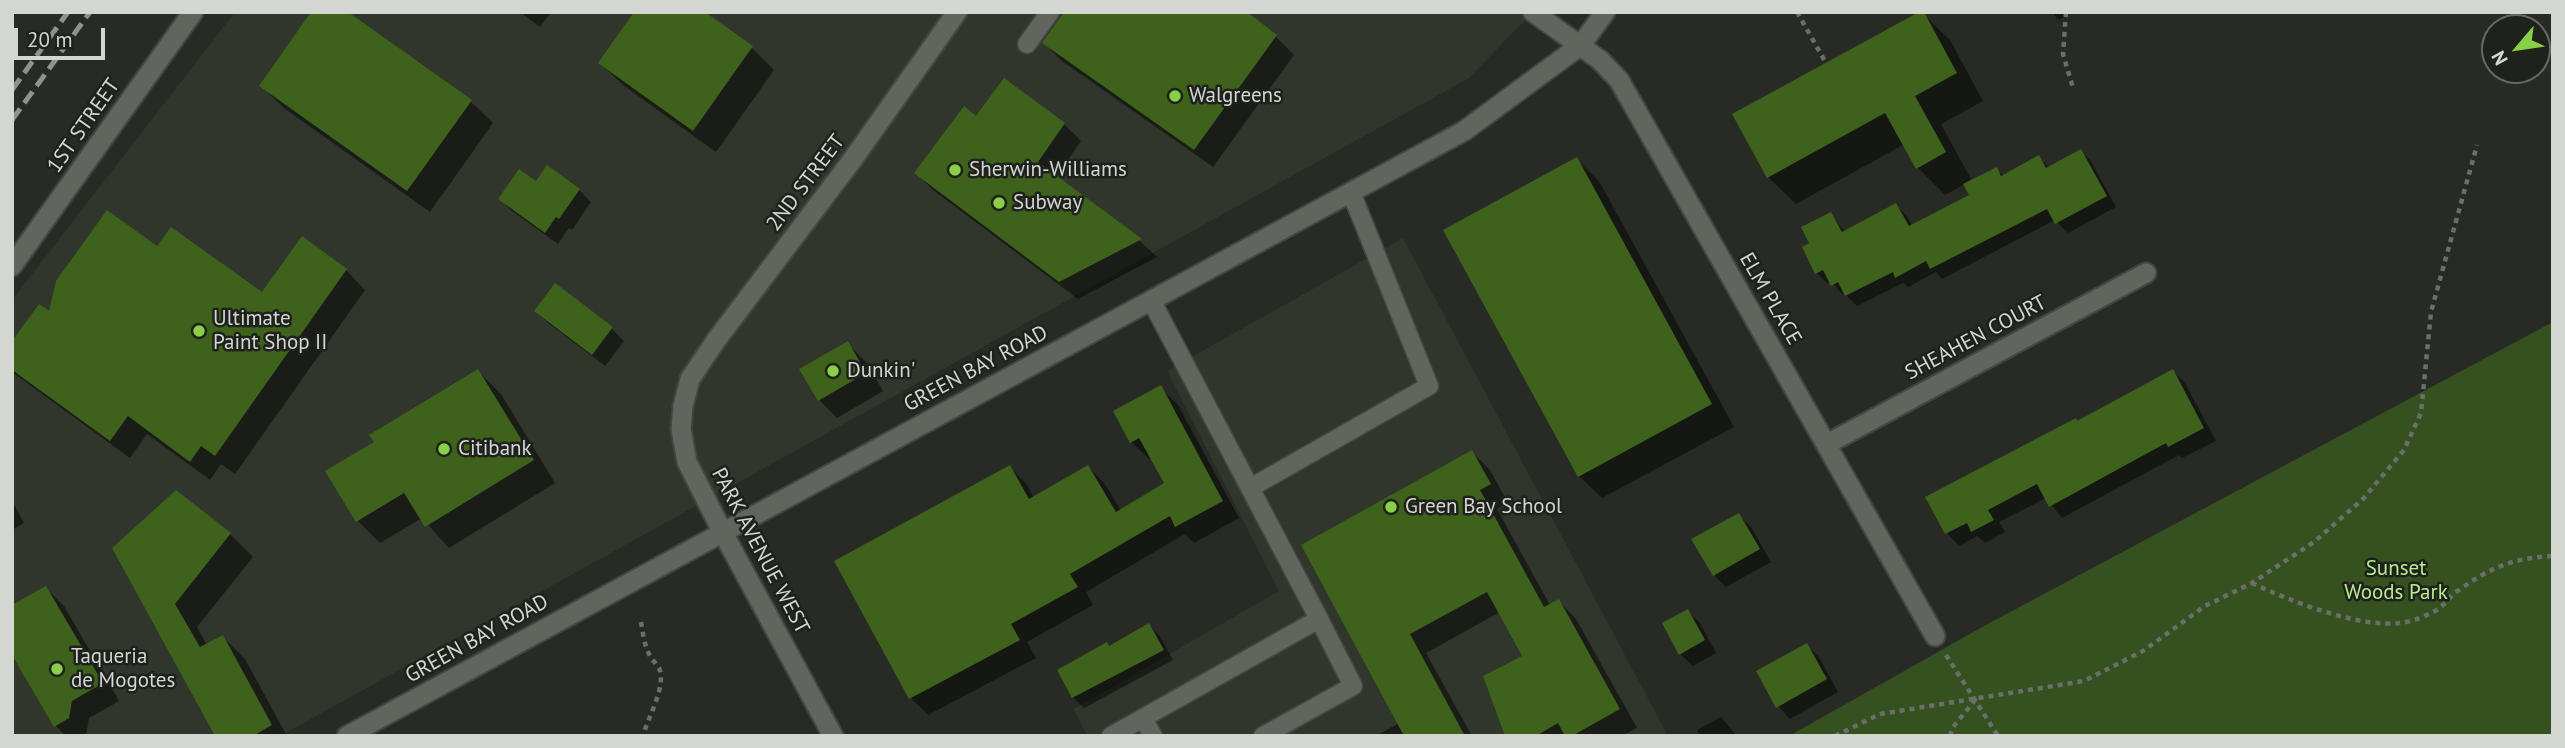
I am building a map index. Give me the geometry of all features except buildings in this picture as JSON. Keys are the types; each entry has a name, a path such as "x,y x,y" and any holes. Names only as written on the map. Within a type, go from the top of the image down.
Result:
{"street":[{"name":"1ST STREET","path":"12,266 193,12"},
{"name":"2ND STREET","path":"690,379 716,339 853,159 957,12"},
{"name":"ELM PLACE","path":"1533,12 1600,60 1619,80 1935,636"},
{"name":"GREEN BAY ROAD","path":"347,736 1464,131 1581,45 1605,12"},
{"name":"SHEAHEN COURT","path":"1827,444 2146,273"},
{"name":"PARK AVENUE WEST","path":"690,379 683,406 681,429 687,462 833,736"}],"lane":[{"path":"1027,44 1050,12"},
{"path":"1250,488 1429,386 1351,192"},
{"path":"1151,300 1353,686 1263,736"},
{"path":"1111,736 1319,620"},
{"path":"1143,718 1153,736"}],"path":[{"path":"1797,12 1826,63"},
{"path":"2066,12 2063,54 2073,89"},
{"path":"1835,736 1880,714 2084,681 2143,651 2204,606 2252,583 2314,542 2363,499 2404,450 2421,413 2431,312 2477,145"},
{"path":"2252,583 2280,596 2368,622 2402,623 2438,610 2456,592 2496,566 2534,557 2553,556"},
{"path":"641,622 644,640 650,657 659,668 661,681 643,736"},
{"path":"1935,636 1998,736"},
{"path":"1950,736 1953,727 1975,699"}],"shaded area":[{"path":"235,12 1533,12 1469,78 280,736 12,736 12,300"},
{"name":"Green Bay School","path":"1403,238 1668,736 1087,736 1074,709 1279,591 1167,371"}],"green space":[{"name":"Sunset Woods Park","path":"2553,322 2553,736 1789,736 1984,626"}],"railway":[{"path":"12,90 68,12"},
{"path":"12,120 90,12"}],"place":[{"name":"Walgreens","path":"1175,96"},
{"name":"Sherwin-Williams","path":"955,170"},
{"name":"Subway","path":"999,203"},
{"name":"Ultimate Paint Shop II","path":"199,331"},
{"name":"Dunkin'","path":"833,371"},
{"name":"Citibank","path":"444,449"},
{"name":"Green Bay School","path":"1391,507"},
{"name":"Taqueria de Mogotes","path":"57,669"}]}
